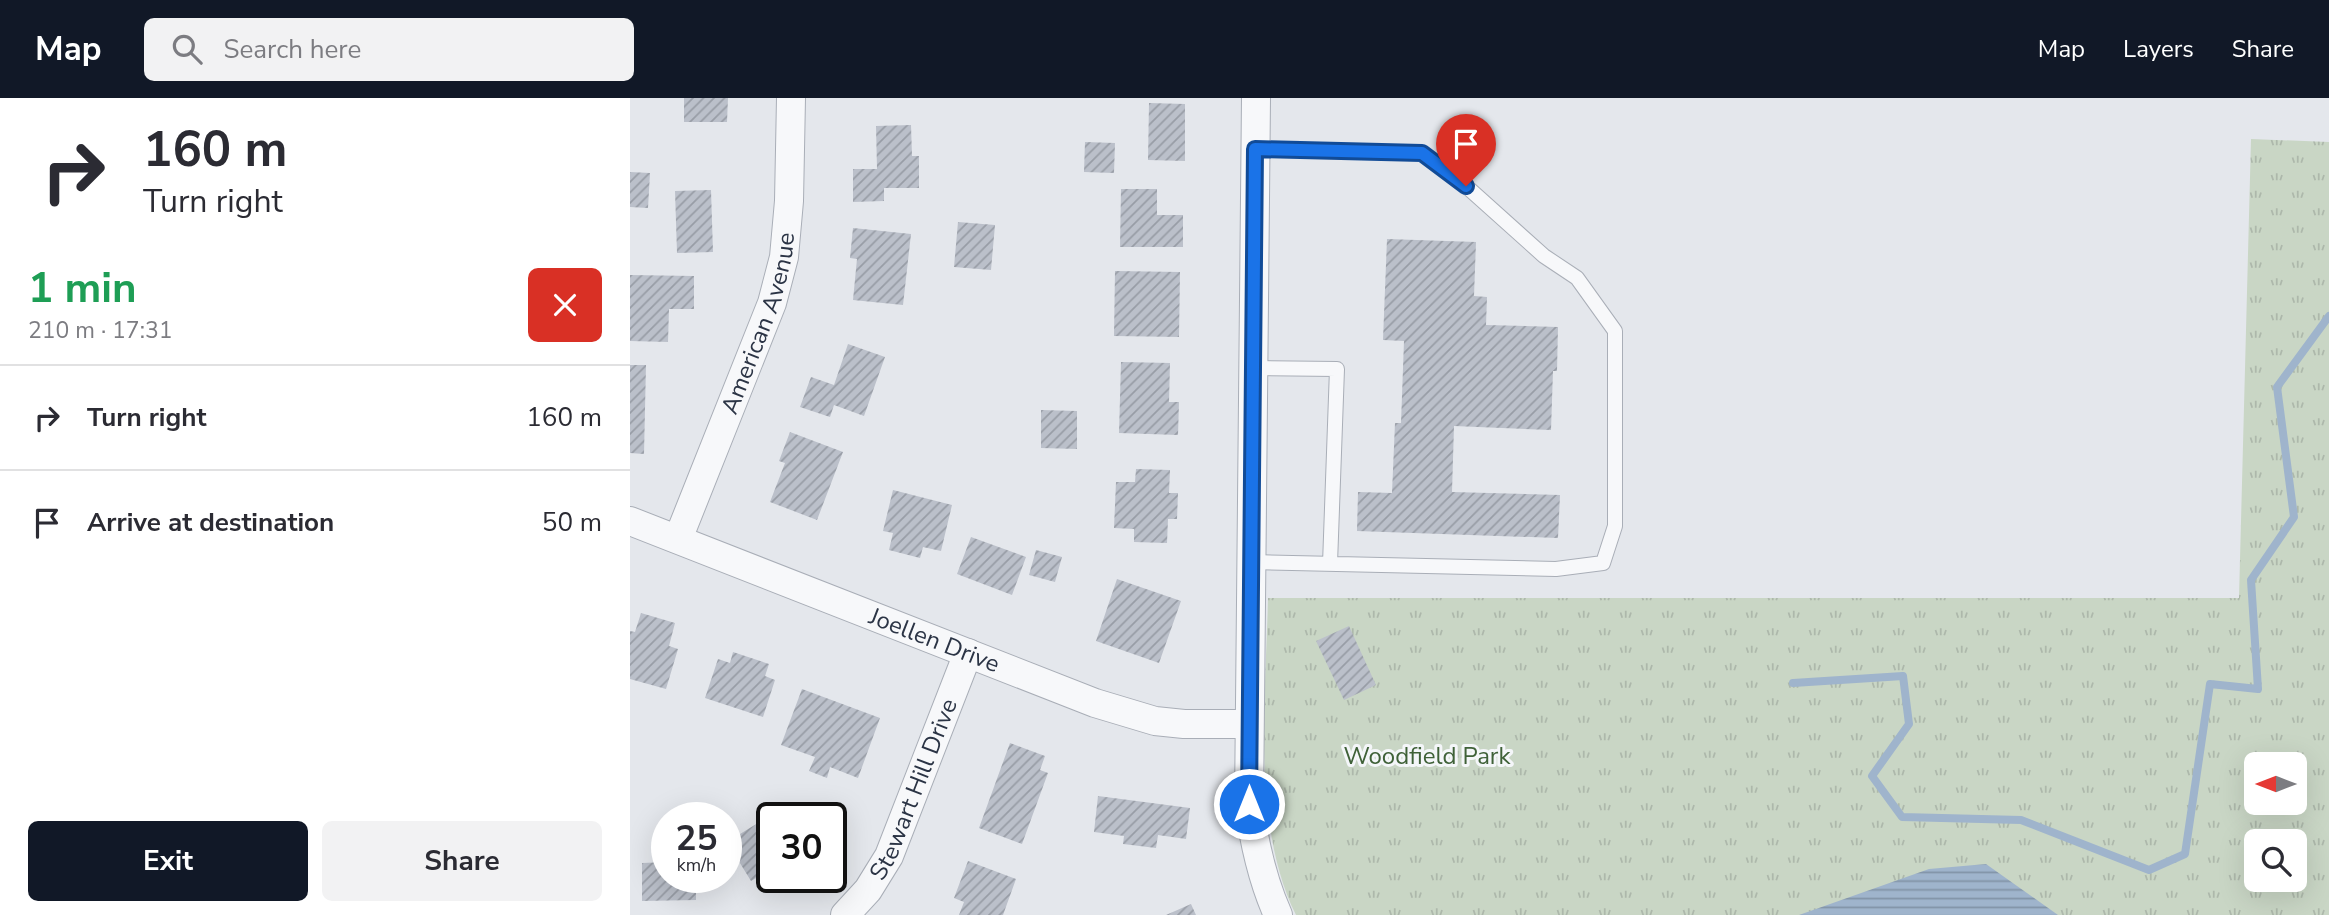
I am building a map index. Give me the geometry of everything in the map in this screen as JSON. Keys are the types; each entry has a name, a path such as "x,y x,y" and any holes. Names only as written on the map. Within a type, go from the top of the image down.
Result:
{"street":[{"name":"American Avenue","path":"678,539 772,303 784,257 789,201 790,98"},
{"path":"1256,98 1249,804 1255,845 1278,915"},
{"name":"Joellen Drive","path":"630,521 1095,703 1155,721 1248,724"},
{"name":"Stewart Hill Drive","path":"845,915 868,890 889,856 968,653"}],"lane":[{"path":"1250,562 1556,569 1603,563 1615,526 1615,331 1577,278 1544,256 1466,186 1422,153 1255,149"},
{"path":"1253,368 1337,369 1330,564"}],"green space":[{"name":"Woodfield Park","path":"2251,139 2329,142 2329,915 1296,915 1282,879 1272,841 1267,801 1264,718 1268,598 2239,598"}],"water":[{"path":"1986,864 2058,915 1799,915 1929,869"}],"building":[{"path":"684,98 728,98 727,122 684,122"},
{"path":"1149,103 1185,104 1185,161 1148,160"},
{"path":"911,125 912,156 919,156 919,188 884,188 884,201 853,202 853,169 877,169 876,126"},
{"path":"1085,142 1115,143 1114,173 1084,172"},
{"path":"630,172 650,173 648,208 630,207"},
{"path":"1121,189 1157,189 1157,215 1183,215 1183,247 1120,247"},
{"path":"711,190 713,252 677,253 675,191"},
{"path":"958,222 995,225 991,270 954,267"},
{"path":"853,228 911,234 903,305 853,300 857,259 850,258"},
{"path":"1387,239 1476,242 1474,296 1487,297 1486,325 1558,327 1551,430 1454,426 1452,492 1560,495 1558,538 1357,531 1358,492 1392,493 1395,423 1401,423 1404,341 1383,340"},
{"path":"1115,271 1180,272 1179,337 1114,336"},
{"path":"630,275 694,276 694,309 669,309 668,342 630,341"},
{"path":"848,344 885,357 864,416 834,405 830,417 800,407 811,377 834,385"},
{"path":"1121,362 1170,363 1169,402 1179,402 1178,435 1119,433"},
{"path":"630,365 646,365 644,454 630,453"},
{"path":"1041,410 1077,411 1077,449 1041,448"},
{"path":"790,432 843,452 817,520 770,502 785,463 779,461"},
{"path":"1136,469 1170,470 1169,493 1178,493 1177,519 1168,519 1167,543 1134,542 1134,529 1114,528 1116,482 1135,482"},
{"path":"893,490 952,505 941,551 923,547 920,558 889,550 893,533 883,531"},
{"path":"971,537 1026,557 1012,595 957,574"},
{"path":"1036,550 1062,557 1055,582 1029,575"},
{"path":"1117,579 1181,601 1159,663 1096,641"},
{"path":"641,613 675,623 669,646 678,649 666,689 630,679 630,631 635,632"},
{"path":"1349,626 1376,685 1344,700 1316,641"},
{"path":"733,652 769,664 765,676 775,680 763,717 705,698 718,659 730,663"},
{"path":"802,689 880,718 858,778 830,767 827,778 809,771 815,757 781,745"},
{"path":"1010,743 1045,756 1040,770 1048,773 1022,844 979,828"},
{"path":"1098,796 1190,808 1186,839 1158,835 1156,848 1123,844 1124,836 1094,832"},
{"path":"756,824 756,878 751,881 742,866 742,833"},
{"path":"968,861 1016,879 1003,915 959,915 964,902 954,898"},
{"path":"642,863 651,863 651,893 696,893 696,900 642,901"},
{"path":"1191,904 1196,915 1166,915"}],"waterway":[{"path":"1793,683 1903,676 1909,724 1872,776 1902,817 2021,820 2149,870 2185,854 2210,684 2258,689 2251,580 2294,517 2277,387 2329,316"}],"route":[{"path":"1249,804 1255,149 1422,153 1466,186"}]}
